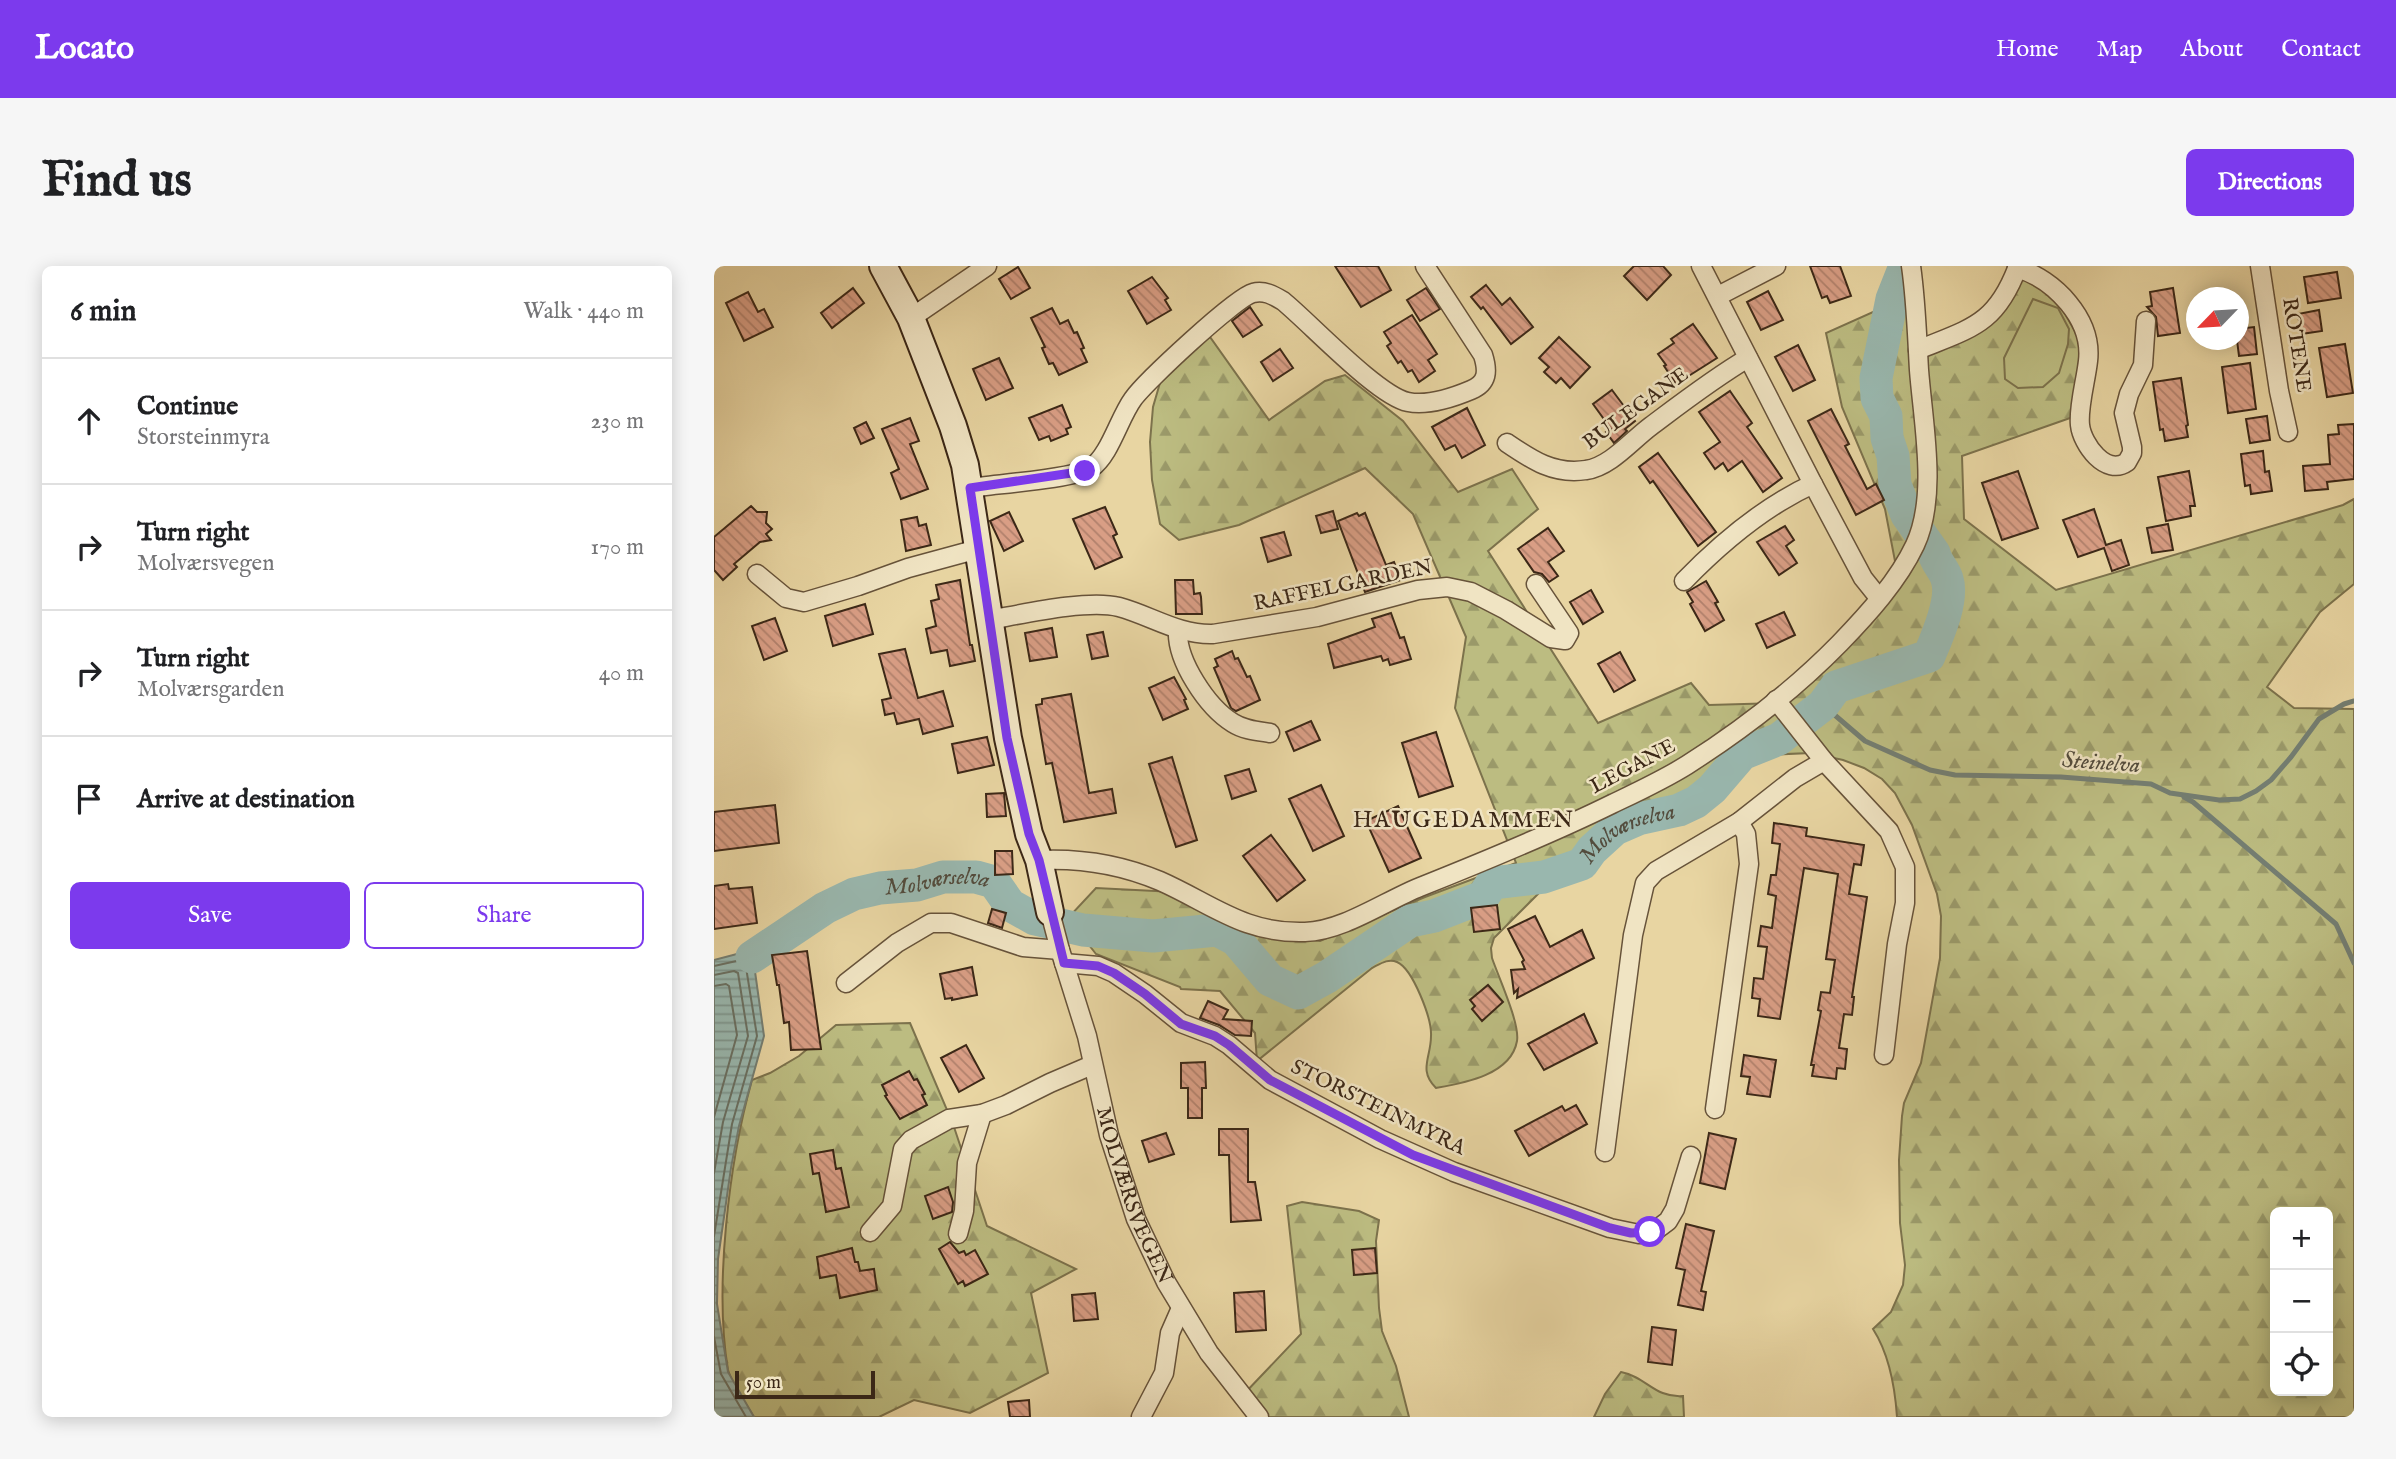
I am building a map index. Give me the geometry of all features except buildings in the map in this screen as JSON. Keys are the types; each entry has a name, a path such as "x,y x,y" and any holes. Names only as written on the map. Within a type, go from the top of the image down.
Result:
{"street":[{"name":"MOLVÆRSVEGEN","path":"883,266 911,318 953,426 970,488 1007,738 1029,834 1039,860 1058,940 1087,1036 1109,1135 1136,1219 1181,1308 1209,1353 1259,1417"},
{"path":"911,318 987,266"},
{"path":"970,488 1075,474 1094,466 1104,454 1123,414 1146,383 1228,310 1252,293 1271,294 1283,301 1377,385 1398,399 1420,403 1471,390 1479,386 1487,374 1483,355 1425,266"},
{"path":"1701,266 1812,484 1863,578 1879,598"},
{"path":"1717,296 1776,266"},
{"name":"LEGANE","path":"1039,860 1104,862 1156,879 1254,927 1278,932 1310,932 1343,923 1407,892 1547,836 1686,766 1776,700 1819,664 1893,582 1915,546 1924,520 1926,458 1911,266"},
{"name":"ROTENE","path":"2260,266 2288,432"},
{"path":"1918,350 1967,331 1986,319 2007,291 2017,267 2038,277 2058,290 2082,326 2089,357 2080,424 2089,448 2106,463 2117,467 2127,463 2132,453 2124,413 2129,394 2143,365 2146,321"},
{"name":"BULEGANE","path":"1507,443 1548,468 1562,471 1592,469 1748,358"},
{"path":"1684,581 1707,558 1755,520 1812,484"},
{"path":"757,574 786,598 804,602 908,568 978,550"},
{"name":"RAFFELGARDEN","path":"989,620 1070,607 1111,606 1178,630 1199,634 1259,628 1317,617 1418,590 1447,587 1471,592 1518,616 1551,638 1565,640 1569,633 1536,584"},
{"path":"1178,630 1181,655 1187,669 1217,710 1233,723 1247,729 1270,733"},
{"path":"1776,700 1824,761 1889,831 1905,867 1905,903 1897,944 1884,1055"},
{"path":"1605,1152 1633,935 1645,883 1656,870 1739,822 1795,778 1824,761"},
{"path":"1715,1109 1749,864 1746,834 1739,822"},
{"path":"846,983 897,943 930,923 951,923 1023,947 1058,940"},
{"name":"STORSTEINMYRA","path":"1058,940 1145,994 1181,1024 1215,1036 1229,1045 1270,1080 1391,1144 1454,1172 1610,1228 1639,1234 1656,1230 1668,1221 1675,1209 1691,1156"},
{"path":"870,1232 892,1206 903,1149 911,1140 949,1119 982,1114 1006,1105 1092,1065"},
{"path":"958,1234 964,1211 967,1163 982,1114"},
{"path":"1141,1417 1164,1373 1170,1333 1181,1308"}],"green space":[{"path":"2014,273 2050,287 2081,342 2073,417 1962,456 1964,519 2056,590 2343,505 2354,499 2354,584 2320,612 2267,687 2294,708 2354,709 2354,1417 1897,1417 1890,1371 1873,1329 1891,1312 1903,1285 1905,1265 1900,1223 1899,1160 1902,1116 1904,1103 1921,1063 1940,958 1941,916 1937,894 1912,825 1895,793 1882,779 1864,768 1811,753 1763,755 1704,779 1539,893 1494,938 1491,948 1515,1023 1517,1041 1513,1053 1506,1062 1485,1075 1447,1086 1436,1088 1428,1075 1431,1036 1428,1018 1415,984 1403,966 1397,962 1387,961 1372,968 1257,1061 1255,1033 1220,991 1181,989 1096,954 1068,918 1096,888 1175,892 1253,935 1320,941 1516,863 1455,708 1466,637 1413,514 1365,468 1239,525 1179,540 1160,524 1152,480 1150,442 1153,407 1162,376 1210,337 1269,420 1325,381 1345,375 1403,421 1458,492 1512,469 1538,509 1488,551 1598,723 1691,683 1709,705 1779,703 1900,587 1885,509 1842,407 1826,333 1911,295 1917,349 1973,330"},
{"path":"2033,299 2058,308 2069,329 2068,344 2059,373 2043,387 2018,388 2005,379 2004,358"},
{"path":"910,1023 953,1124 987,1226 1076,1269 1031,1293 1048,1373 970,1413 914,1400 879,1417 754,1417 728,1370 723,1301 723,1263 731,1186 752,1080 799,1056 836,1025"},
{"path":"1302,1202 1359,1211 1379,1220 1376,1241 1382,1331 1396,1366 1409,1417 1255,1417 1243,1395 1301,1334 1287,1206"},
{"path":"1621,1372 1638,1378 1657,1391 1683,1396 1684,1417 1594,1417 1605,1394"}],"water":[{"path":"752,950 764,1036 739,1126 731,1168 718,1259 717,1304 728,1372 754,1417 714,1417 714,960"}],"waterway":[{"name":"Molværselva","path":"752,957 825,908 854,894 880,888 917,885 943,877 976,877 994,882 1010,905 1035,919 1083,930 1153,936 1217,930 1236,940 1270,980 1298,993 1327,977 1410,921 1434,916 1483,897 1492,883 1544,877 1582,864 1592,850 1615,829 1638,819 1679,810 1696,802 1712,789 1742,754 1779,739 1823,705 1836,687 1929,656 1936,639 1946,608 1949,588 1947,579 1934,553 1907,515 1895,485 1886,416 1877,398 1876,378 1892,299 1905,266"},
{"name":"Steinelva","path":"1823,705 1865,741 1930,770 1955,775 2061,777 2151,784 2170,793 2219,800 2240,799 2256,791 2271,780 2319,719 2354,701"},
{"path":"2184,797 2336,924 2354,963"}],"district":[{"name":"HAUGEDAMMEN","path":"1464,820"}],"route":[{"path":"1085,471 970,488 1007,738 1020,799 1032,846 1039,860 1064,963 1098,966 1114,973 1181,1024 1215,1036 1229,1045 1270,1080 1413,1155 1610,1228 1639,1234 1650,1232"}]}
